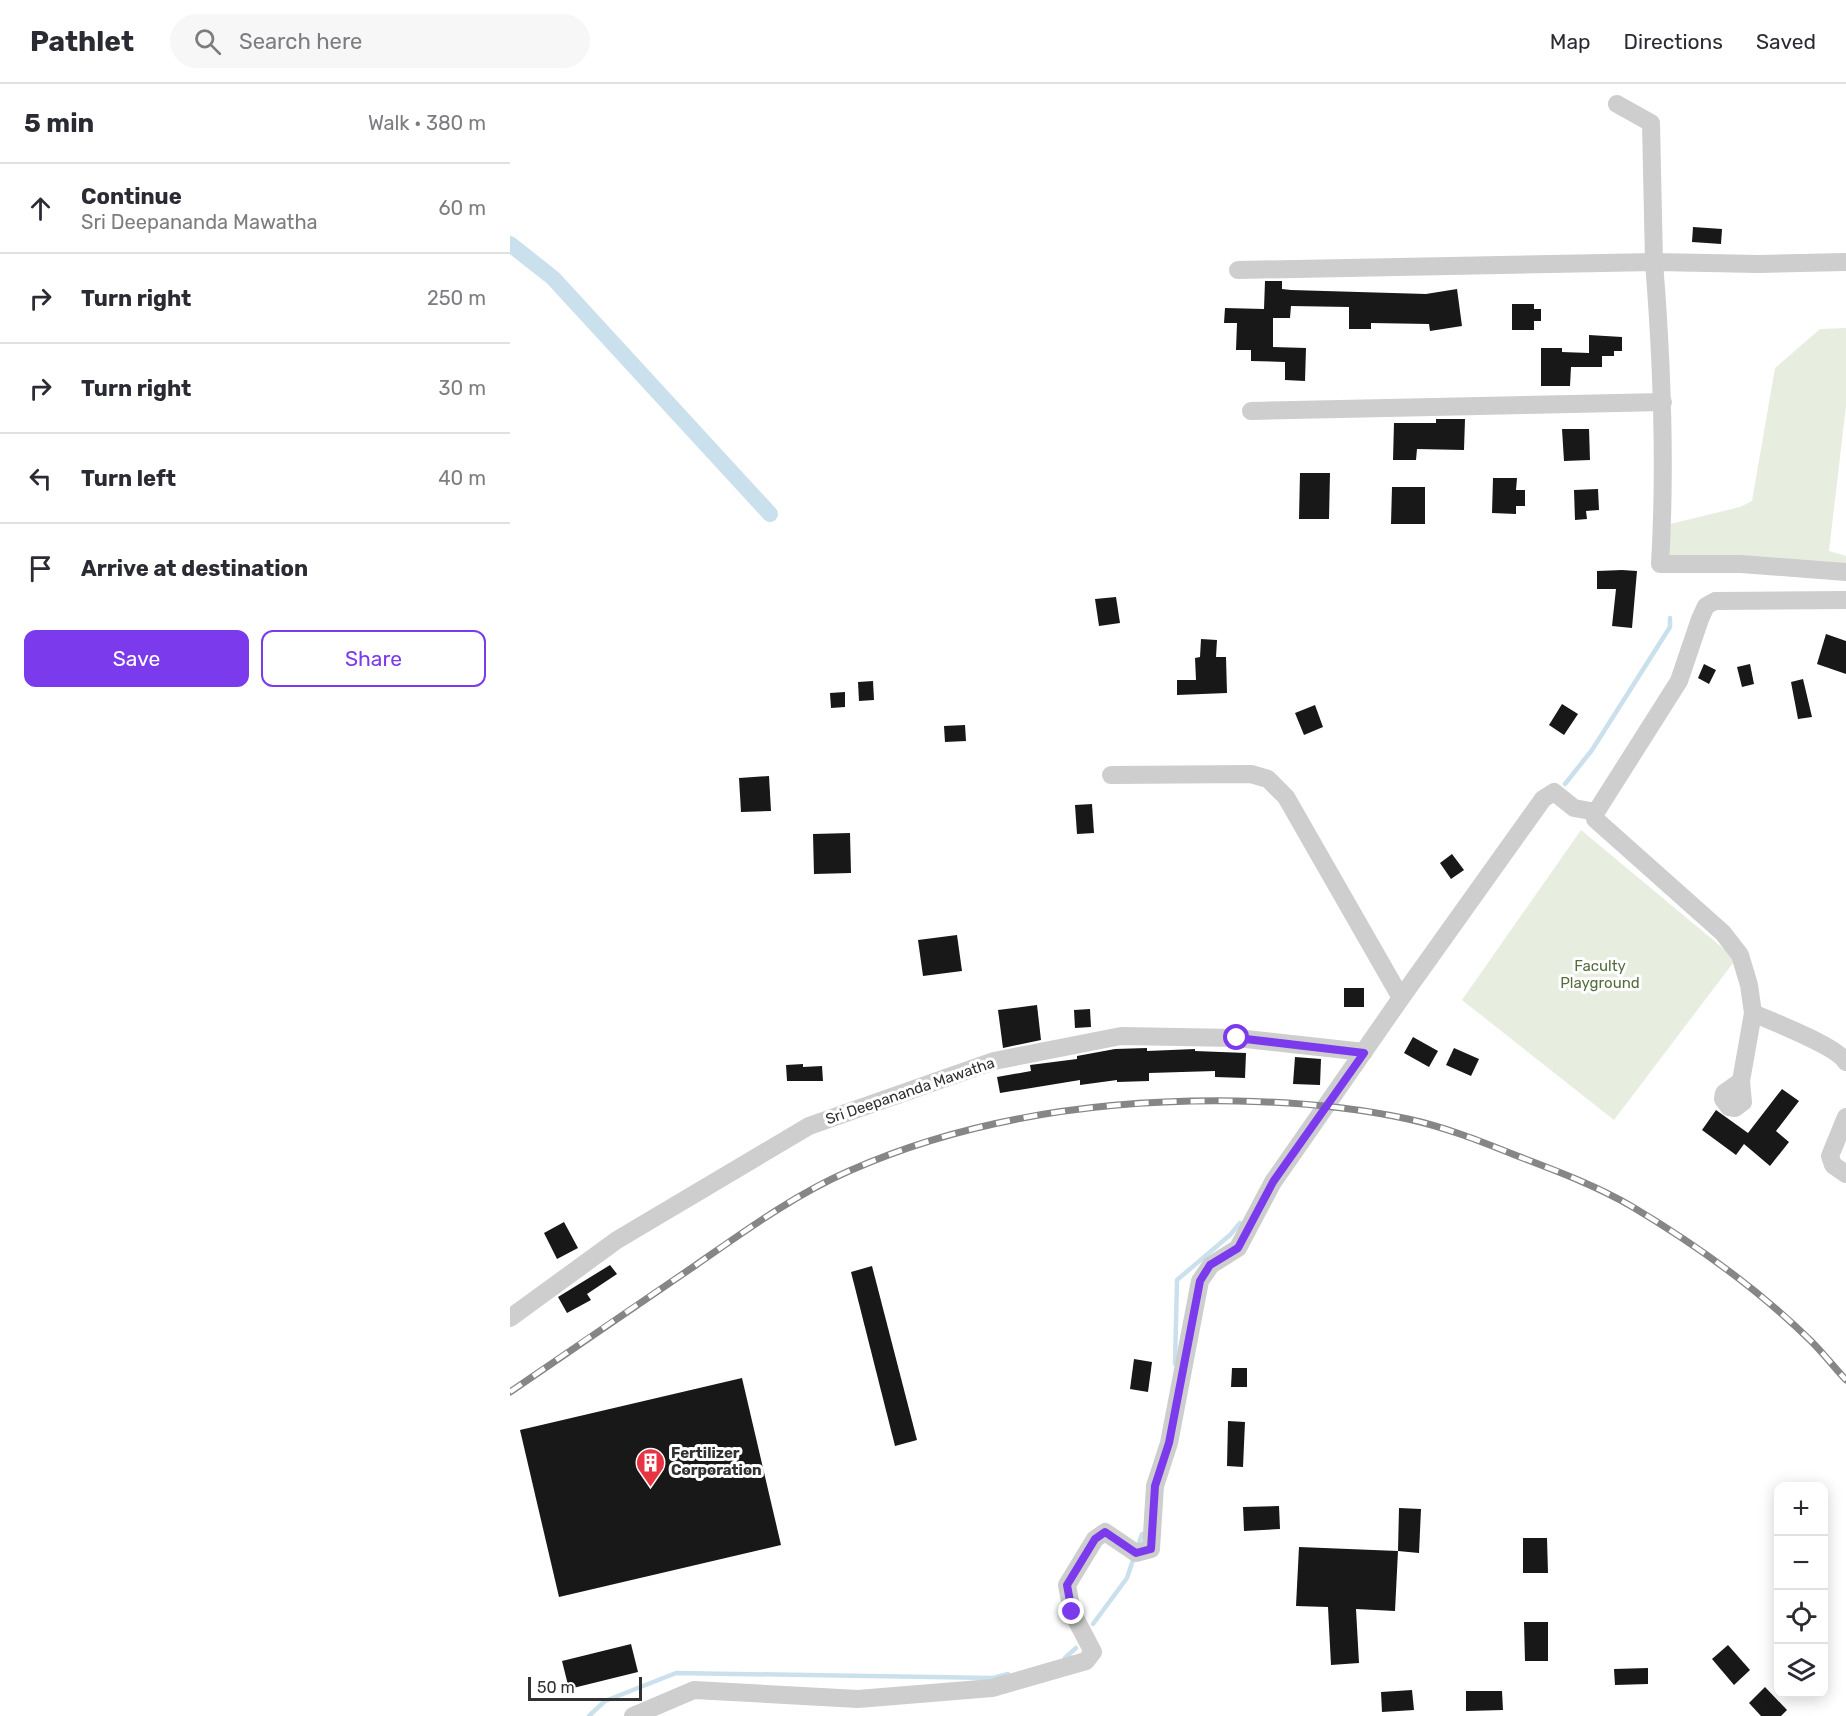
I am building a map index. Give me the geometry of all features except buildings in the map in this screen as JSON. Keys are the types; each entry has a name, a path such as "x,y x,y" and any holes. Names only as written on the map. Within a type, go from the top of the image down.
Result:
{"street":[{"path":"1617,104 1651,123 1654,262 1663,402 1660,564 1741,564 1846,572"},
{"path":"1238,270 1654,262 1759,264 1846,262"},
{"path":"1251,411 1663,402"},
{"path":"1741,1081 1754,1013 1740,955 1723,933 1595,819 1596,812 1679,681 1706,606 1715,601 1846,600"},
{"path":"1111,775 1251,774 1268,779 1286,797 1401,998"},
{"path":"633,1716 694,1690 858,1699 992,1688 1086,1661 1093,1652 1072,1612 1067,1585 1095,1539 1105,1532 1131,1550 1151,1549 1155,1486 1169,1443 1200,1281 1210,1265 1238,1248 1273,1182 1543,799 1554,792 1574,808 1596,812"},
{"path":"1754,1013 1843,1056 1846,1062"},
{"name":"Sri Deepananda Mawatha","path":"510,1318 617,1240 809,1126 994,1061 1121,1036 1237,1038 1364,1053"},
{"path":"1846,1117 1830,1156 1833,1165 1846,1174"}],"green space":[{"path":"1846,328 1846,406 1829,551 1846,556 1846,572 1660,564 1662,526 1740,507 1752,501 1775,368 1820,329"},
{"name":"Faculty Playground","path":"1581,830 1736,959 1614,1120 1462,1000"}],"waterway":[{"path":"510,244 553,278 770,514"},
{"path":"1565,784 1592,750 1670,627 1670,618"},
{"path":"1175,1364 1177,1280 1230,1235 1240,1223"},
{"path":"1137,1549 1142,1534"},
{"path":"1093,1624 1127,1578 1134,1557"},
{"path":"1065,1658 1076,1648"},
{"path":"589,1716 605,1701 676,1673 993,1678 1008,1674"}],"railway":[{"path":"510,1392 770,1214 849,1171 895,1152 943,1137 1039,1115 1088,1108 1187,1101 1302,1104 1345,1108 1408,1119 1462,1135 1574,1178 1631,1206 1725,1268 1791,1322 1846,1380"}],"place":[{"name":"Fertilizer Corporation","path":"650,1488"}],"route":[{"path":"1072,1612 1067,1585 1095,1539 1105,1532 1136,1553 1151,1549 1155,1486 1169,1443 1200,1281 1210,1265 1238,1248 1273,1182 1364,1053 1237,1038"}]}
